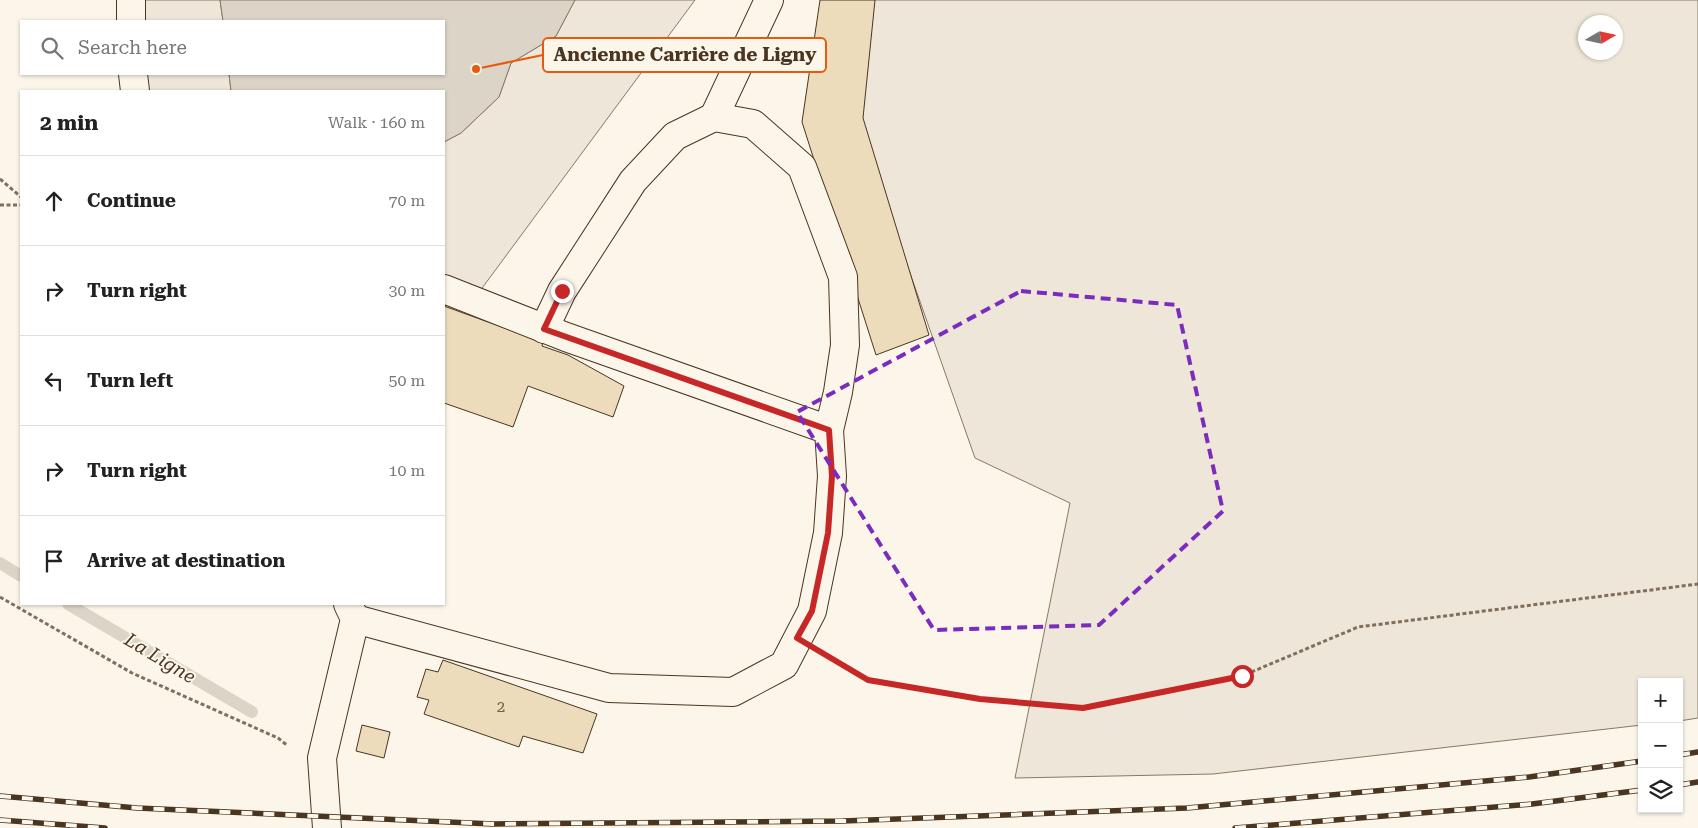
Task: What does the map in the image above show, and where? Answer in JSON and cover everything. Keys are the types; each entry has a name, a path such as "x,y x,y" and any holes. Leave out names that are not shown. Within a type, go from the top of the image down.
{"lane":[{"path":"131,0 131,20"},
{"path":"714,117 769,0"},
{"path":"133,75 135,90"},
{"path":"327,828 322,758 351,611 609,688 733,692 784,665 812,611 828,533 832,476 829,430 838,392 845,345 843,277 802,167 753,124 714,117 675,136 633,181 562,291 544,329"},
{"path":"445,288 544,329 829,430"}],"path":[{"path":"0,178 20,195"},
{"path":"0,205 20,205"},
{"path":"797,638 868,680 980,699 1083,708 1242,676 1358,627 1698,584"},
{"path":"0,597 132,673 278,738 324,778"}],"highlighted area":[{"path":"1021,291 1177,305 1223,511 1099,625 934,630 797,412"}],"shaded area":[{"path":"131,0 220,0 223,20 131,20"},
{"path":"220,0 575,0 556,36 511,63 499,97 461,133 445,141 445,90 231,90 229,75 445,75 445,20 223,20"},
{"path":"575,0 695,0 474,299 445,289 445,141 461,133 499,97 511,63 556,36"},
{"path":"872,0 1698,0 1698,718 1683,720 1683,678 1638,678 1638,725 1213,774 1015,778 1070,503 975,458 859,128"},
{"path":"133,75 229,75 231,90 135,90"}],"building":[{"path":"820,0 875,0 863,118 929,335 876,355 802,122"},
{"path":"445,306 543,342 542,346 568,355 624,386 613,417 528,386 513,427 445,403"},
{"path":"443,660 597,714 583,753 523,736 519,747 424,714 429,700 417,697 426,669 438,672"},
{"path":"362,725 390,732 384,758 356,751"}],"waterway":[{"name":"La Ligne","path":"0,563 20,575"},
{"name":"La Ligne","path":"70,605 252,712"}],"railway":[{"path":"1683,754 1698,752"},
{"path":"0,796 137,808 493,824 843,821 1187,808 1529,777 1638,762"},
{"path":"1683,784 1698,782"},
{"path":"1235,828 1532,804 1638,791"},
{"path":"0,820 105,828"}],"place":[{"name":"Ancienne Carrière de Ligny","path":"476,69"}],"route":[{"path":"562,291 544,329 829,430 832,476 828,533 812,611 797,638 868,680 980,699 1083,708 1242,676"}]}
